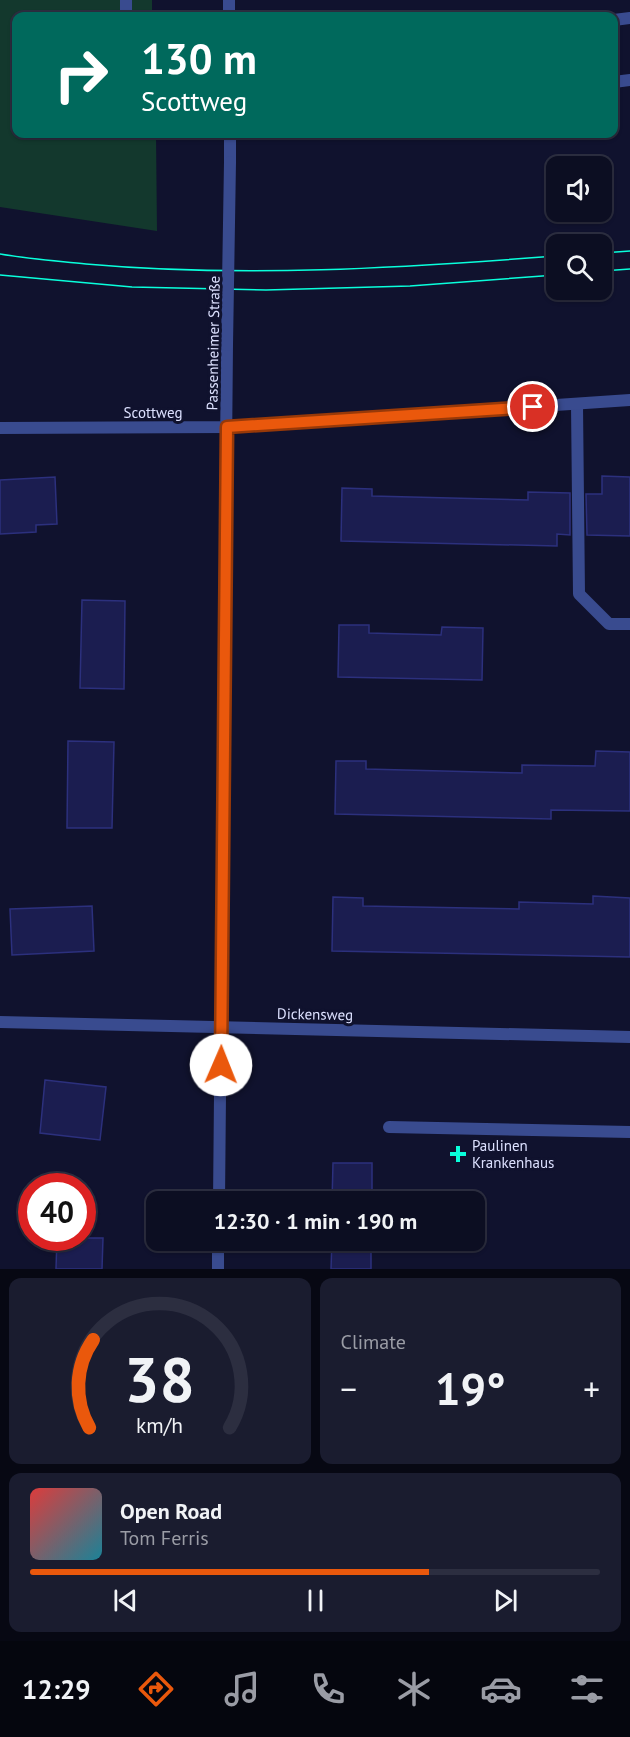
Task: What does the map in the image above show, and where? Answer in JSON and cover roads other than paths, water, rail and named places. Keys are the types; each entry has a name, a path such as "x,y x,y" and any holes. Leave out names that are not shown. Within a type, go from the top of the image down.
{"street":[{"name":"Passenheimer Straße","path":"219,1191 230,138"},
{"name":"Scottweg","path":"0,428 227,427 630,400"},
{"path":"577,405 579,594 609,624 630,624"},
{"name":"Dickensweg","path":"0,1022 630,1037"},
{"path":"389,1126 630,1132"},
{"path":"218,1251 218,1269"}],"tram line":[{"path":"612,252 630,251"},
{"path":"0,254 33,259 145,268 263,271 321,270 546,257"},
{"path":"612,270 630,269"},
{"path":"0,275 132,287 266,290 410,286 546,276"}],"place":[{"name":"Paulinen Krankenhaus","path":"458,1154"}]}
